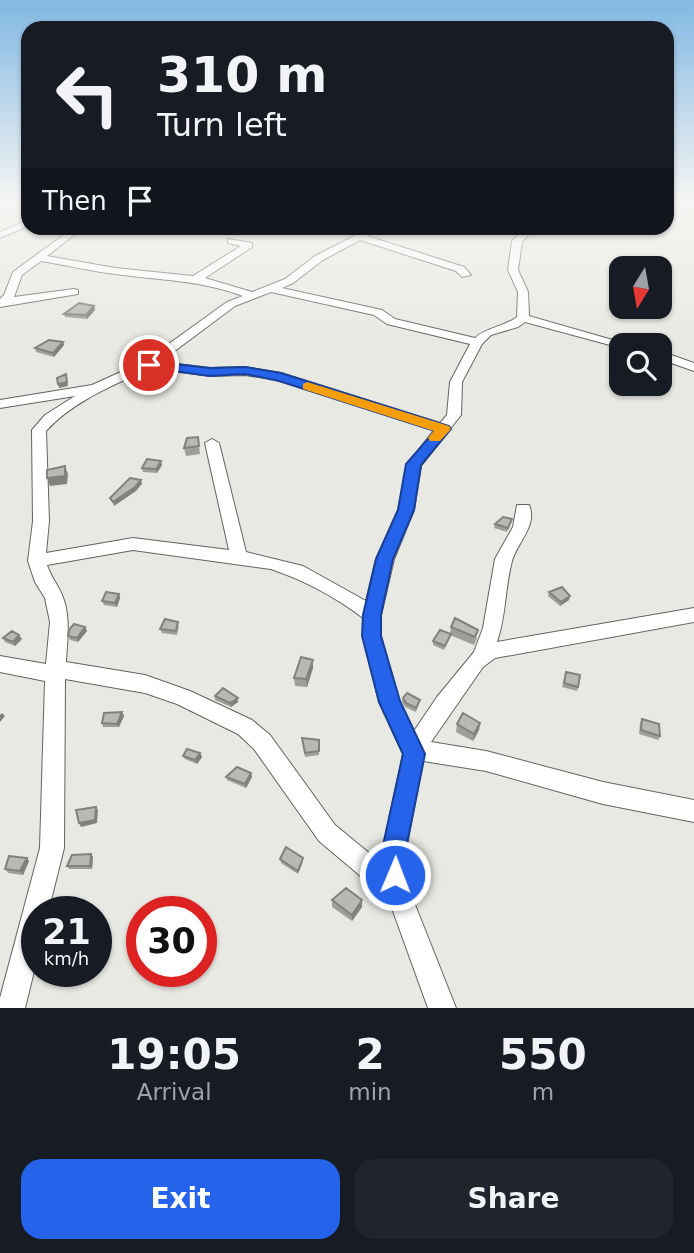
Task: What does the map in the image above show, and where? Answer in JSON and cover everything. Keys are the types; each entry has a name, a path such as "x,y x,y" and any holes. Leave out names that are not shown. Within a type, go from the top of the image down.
{"street":[{"path":"2,303 9,297 17,274 55,247"},
{"path":"195,279 246,247"},
{"path":"11,1008 52,848 59,622 54,597 44,582 37,561 41,521 39,430 50,418 94,388 149,365 231,304 289,281 319,258 340,247"},
{"path":"391,247 460,269 466,275"},
{"path":"516,247 513,270 523,292 523,318"},
{"path":"41,258 115,271 195,279 254,296"},
{"path":"273,289 370,310 382,314 391,322 477,342"},
{"path":"2,303 74,292"},
{"path":"523,318 514,325 487,333 477,342 456,382 454,415 414,464 406,510 385,559 372,615 372,636 389,702 416,749 486,761 559,783 694,811"},
{"path":"523,318 609,341"},
{"path":"672,359 694,367"},
{"path":"149,365 210,372 245,371 281,377 444,429"},
{"path":"0,404 94,388"},
{"path":"212,443 239,557"},
{"path":"442,1008 398,892 392,859 416,749 426,729 482,656 492,628 504,559 521,527 523,509"},
{"path":"37,561 133,544 239,557 298,571 355,602 372,615"},
{"path":"482,656 490,651 691,611"},
{"path":"0,664 145,684 183,697 245,727 262,742 327,833 398,892"}],"building":[{"path":"79,303 94,306 86,315 64,314"},
{"path":"49,340 63,342 53,353 35,348"},
{"path":"66,374 67,382 58,384 57,378"},
{"path":"198,437 199,446 184,448 187,438"},
{"path":"147,459 161,461 156,469 142,468"},
{"path":"65,466 65,476 47,478 47,470"},
{"path":"130,478 141,480 113,502 110,498"},
{"path":"503,517 512,519 508,528 495,524"},
{"path":"562,587 570,596 561,602 549,592"},
{"path":"106,592 119,594 115,603 102,601"},
{"path":"455,618 478,630 475,637 451,627"},
{"path":"165,619 178,622 176,631 160,629"},
{"path":"74,624 85,627 77,638 68,636"},
{"path":"440,630 451,634 445,646 433,641"},
{"path":"12,631 19,635 13,642 3,638"},
{"path":"301,657 313,660 306,679 294,678"},
{"path":"566,672 580,675 578,687 564,683"},
{"path":"223,688 238,698 230,703 215,696"},
{"path":"407,693 420,700 416,708 406,703 403,698"},
{"path":"122,712 117,724 102,723 104,713"},
{"path":"463,713 480,723 474,734 457,724"},
{"path":"642,719 659,724 660,736 641,730"},
{"path":"302,738 319,740 319,751 305,753"},
{"path":"187,749 200,753 195,760 183,756"},
{"path":"237,767 251,773 245,784 226,777"},
{"path":"96,807 95,820 79,823 76,810"},
{"path":"286,847 303,858 298,871 280,859"},
{"path":"91,854 90,866 67,866 72,855"},
{"path":"9,856 27,858 20,871 5,869"},
{"path":"346,888 362,900 352,915 332,900"}],"slow traffic":[{"path":"307,386 444,429 435,438"}],"route":[{"path":"149,365 210,372 245,371 281,377 444,429 414,464 406,510 385,559 372,615 372,636 389,702 414,754 392,859 395,875"}]}
